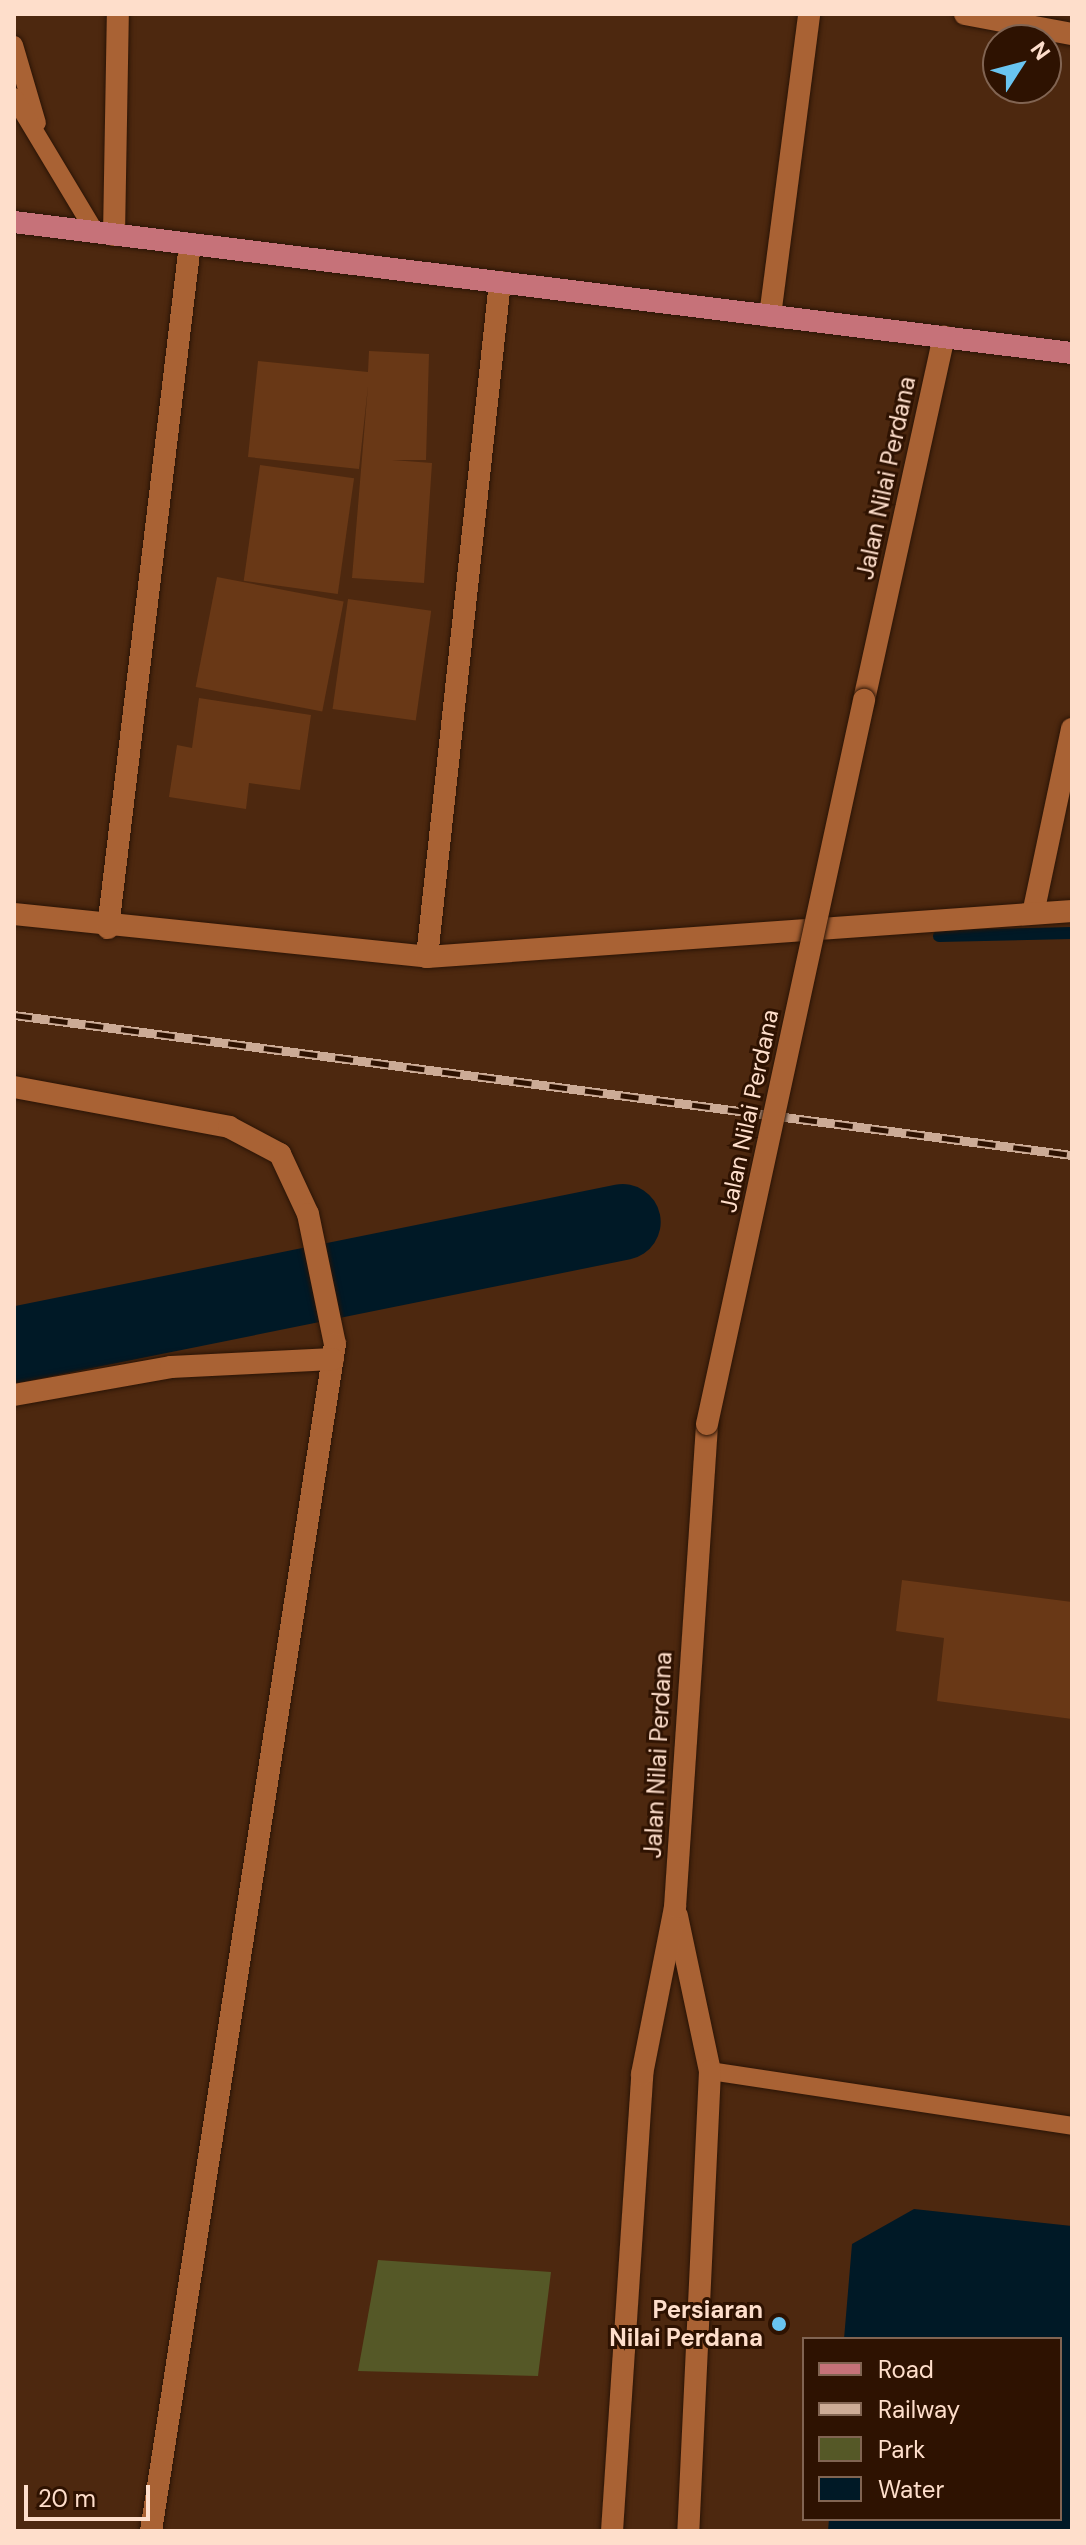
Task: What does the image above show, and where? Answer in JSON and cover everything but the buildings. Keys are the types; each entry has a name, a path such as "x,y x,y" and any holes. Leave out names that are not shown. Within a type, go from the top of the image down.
{"main road":[{"path":"14,222 1072,353"}],"street":[{"path":"104,233 118,14"},
{"path":"770,316 809,14"},
{"path":"965,14 1017,19 1072,34"},
{"path":"108,928 190,244"},
{"path":"427,957 500,282"},
{"name":"Jalan Nilai Perdana","path":"612,2531 642,2074 675,1907 707,1424 944,337"},
{"path":"1034,909 1072,729"},
{"path":"14,914 108,928 427,957 1034,909 1072,911"},
{"path":"14,1087 229,1127 280,1154 308,1214 334,1351 151,2531"},
{"path":"14,1395 171,1367 334,1351"},
{"name":"Jalan Nilai Perdana","path":"675,1907 710,2071 688,2531"}],"lane":[{"path":"14,45 43,143"},
{"path":"14,97 104,233"},
{"path":"710,2071 1072,2126"}],"green space":[{"path":"378,2260 551,2272 538,2376 358,2371"}],"water":[{"path":"914,2209 1072,2226 1072,2531 828,2531 829,2521 1062,2521 1062,2337 844,2337 852,2244"}],"waterway":[{"path":"939,936 1072,933"},
{"path":"14,1345 623,1222"}],"railway":[{"path":"14,1015 1072,1155"}],"place":[{"name":"Persiaran Nilai Perdana","path":"779,2324"}]}
